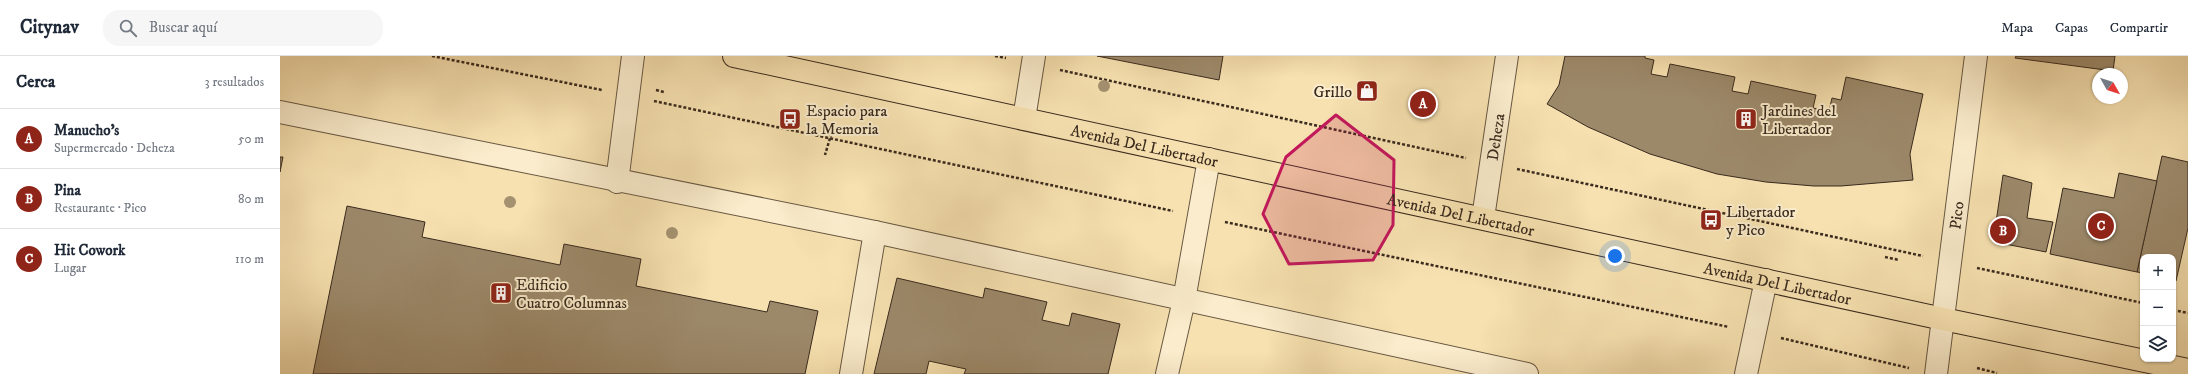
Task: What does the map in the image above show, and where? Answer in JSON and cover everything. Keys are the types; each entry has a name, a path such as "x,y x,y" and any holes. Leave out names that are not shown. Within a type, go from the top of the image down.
{"main road":[{"name":"Avenida Del Libertador","path":"734,56 1943,319 2188,370"}],"street":[{"path":"617,182 633,56"},
{"path":"1024,119 1034,56"},
{"name":"Deheza","path":"1484,218 1507,56"},
{"name":"Pico","path":"1936,374 1976,56"},
{"path":"280,112 617,182 875,232 1527,374"},
{"path":"1167,374 1184,300 1208,159"},
{"path":"851,374 875,232"},
{"path":"1746,374 1766,280"}],"path":[{"path":"824,126 833,128 825,154"},
{"path":"1885,257 1899,260"},
{"path":"1950,262 2140,302"},
{"path":"2176,311 2188,313"},
{"path":"1977,368 1997,373"}],"highlighted area":[{"path":"1336,115 1394,160 1393,225 1373,260 1289,264 1263,214 1286,157"}],"building":[{"path":"1097,56 1223,56 1219,80"},
{"name":"Jardines del Libertador","path":"1565,56 1645,56 1645,58 1654,60 1651,74 1667,77 1670,64 1735,77 1732,91 1748,94 1751,81 1816,95 1813,108 1829,111 1832,98 1841,100 1846,77 1923,94 1910,154 1913,180 1841,186 1814,186 1766,182 1717,174 1650,154 1588,127 1547,104 1559,85"},
{"path":"2016,56 2115,56 2113,68 2092,68 2015,58"},
{"path":"2162,156 2188,162 2188,228 2176,281 2176,254 2141,254"},
{"path":"280,157 283,157 280,172"},
{"path":"2119,173 2157,181 2137,272 2050,254 2063,188 2114,198"},
{"path":"2003,175 2032,183 2027,218 2053,222 2046,252 2005,244 1995,229"},
{"name":"Edificio Cuatro Columnas","path":"347,206 425,222 422,237 560,265 564,244 641,259 636,286 767,312 770,301 818,311 805,374 313,374"},
{"path":"2140,258 2140,272 2137,272"},
{"path":"897,278 983,298 985,288 1047,302 1042,320 1069,326 1072,313 1120,324 1108,374 964,374 966,369 929,361 926,374 874,374"}],"place":[{"name":"Grillo","path":"1367,91"},
{"name":"Manucho's","path":"1423,104"},
{"name":"Espacio para la Memoria","path":"790,119"},
{"name":"Jardines del Libertador","path":"1746,119"},
{"name":"Libertador y Pico","path":"1711,220"},
{"name":"Hit Cowork","path":"2101,226"},
{"name":"Pina","path":"2003,231"},
{"name":"Edificio Cuatro Columnas","path":"501,293"}]}
